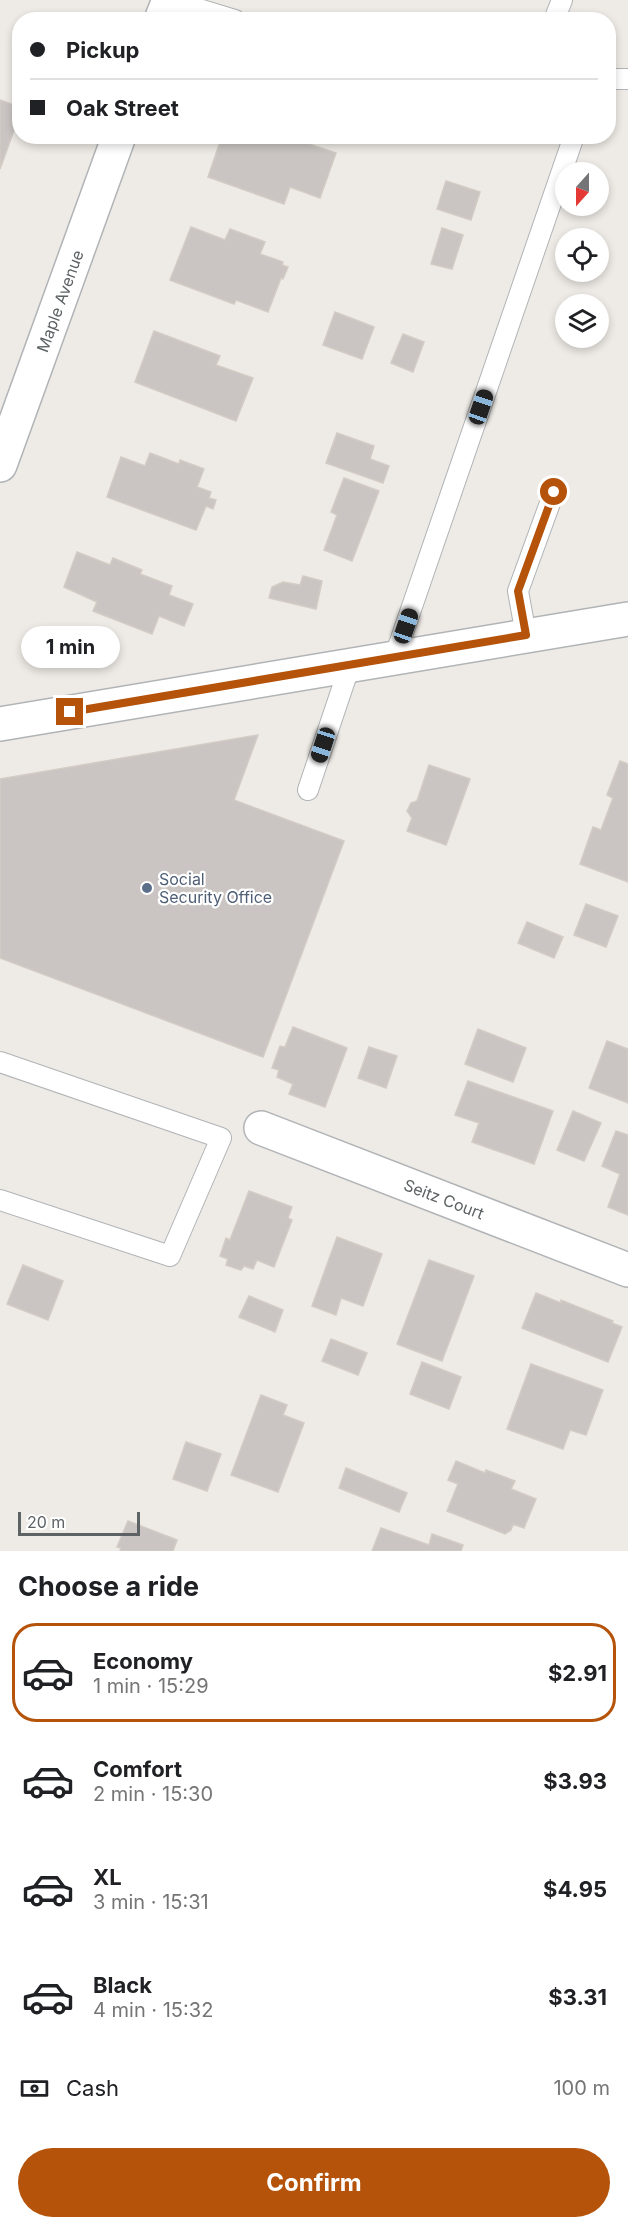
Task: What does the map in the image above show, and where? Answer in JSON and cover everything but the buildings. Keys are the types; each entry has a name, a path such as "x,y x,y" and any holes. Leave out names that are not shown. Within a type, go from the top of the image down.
{"street":[{"name":"Maple Avenue","path":"0,465 116,144"},
{"path":"0,724 628,619"},
{"name":"Seitz Court","path":"261,1128 628,1270"}],"lane":[{"path":"169,0 209,12"},
{"path":"395,657 571,144"},
{"path":"526,635 518,591 554,492"},
{"path":"308,790 350,665"},
{"path":"0,1062 221,1138 170,1256 0,1200"}],"place":[{"name":"Social Security Office","path":"147,888"}],"route":[{"path":"70,712 526,635 518,591 554,492"}]}
